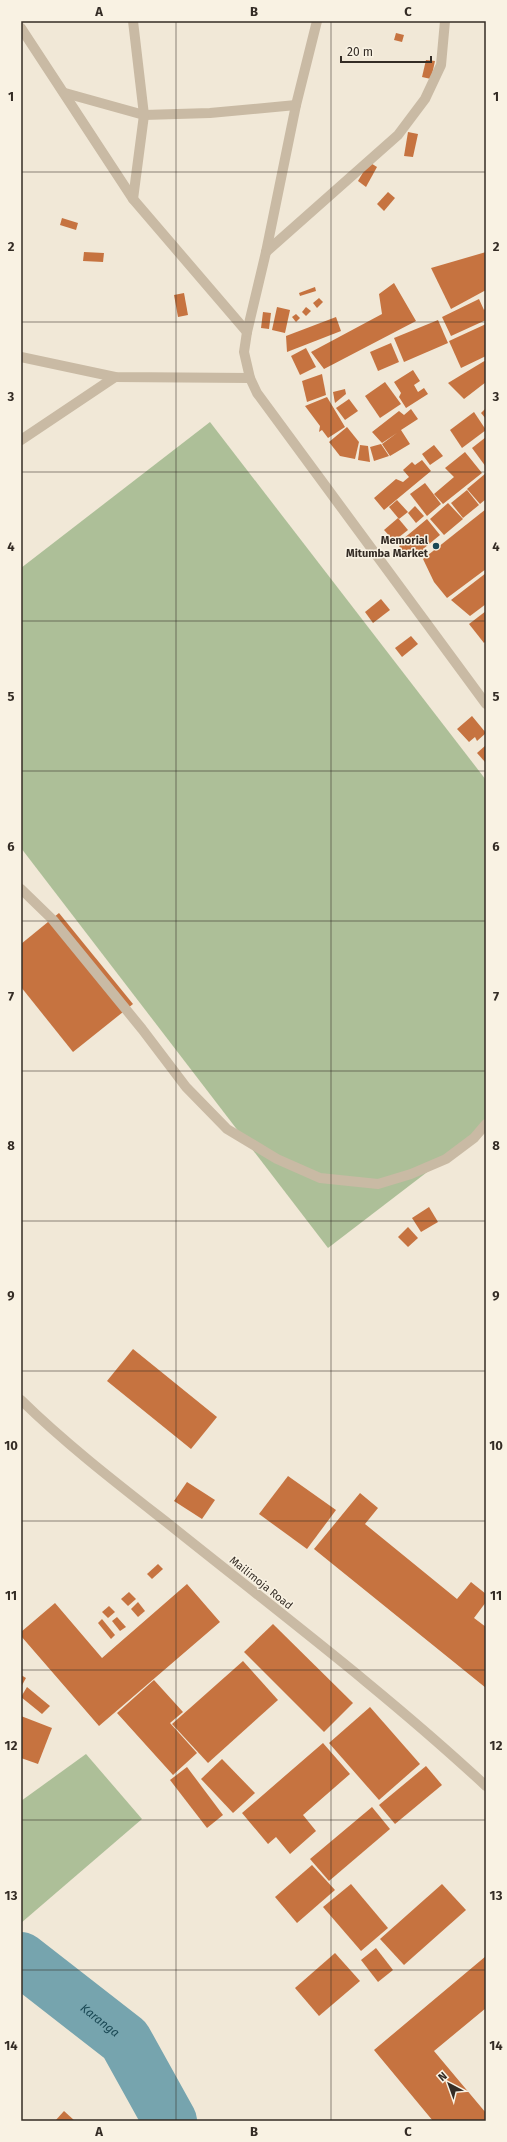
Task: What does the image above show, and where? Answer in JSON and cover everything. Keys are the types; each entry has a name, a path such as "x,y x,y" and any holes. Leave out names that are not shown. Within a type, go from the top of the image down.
{"street":[{"path":"133,199 144,115 134,21"},
{"path":"317,21 296,105 266,252 246,332 244,352 250,378 257,393 486,704"},
{"path":"266,252 398,135 426,99 441,65 445,21"},
{"path":"21,28 133,199 246,332"},
{"path":"65,93 144,115 210,113 296,105"},
{"path":"21,357 115,377 250,378"},
{"path":"21,440 115,377"},
{"path":"21,889 58,926 142,1029 186,1087 227,1129 277,1159 320,1178 378,1184 411,1174 446,1159 474,1138 486,1124"},
{"name":"Mailimoja Road","path":"21,1400 115,1482 336,1659 486,1786"}],"green space":[{"path":"210,422 486,780 486,1127 328,1248 21,848 21,568"},
{"path":"86,1754 142,1819 21,1923 21,1801"}],"building":[{"path":"396,33 404,35 402,42 394,40"},
{"path":"426,60 435,61 431,79 422,77"},
{"path":"408,132 418,134 413,157 404,156"},
{"path":"369,162 377,167 366,187 358,181"},
{"path":"388,192 395,198 384,211 377,204"},
{"path":"62,218 78,223 76,230 60,225"},
{"path":"84,252 104,253 103,262 83,261"},
{"path":"486,252 486,290 451,309 431,268"},
{"path":"394,283 416,321 324,369 311,352 382,314 379,294"},
{"path":"315,287 316,291 300,296 299,293"},
{"path":"184,293 188,315 178,317 174,295"},
{"path":"319,298 323,302 317,308 313,303"},
{"path":"479,299 484,310 486,308 486,320 451,336 442,317"},
{"path":"277,307 290,310 285,333 272,330"},
{"path":"306,307 311,311 306,316 302,312"},
{"path":"263,312 271,313 269,329 261,328"},
{"path":"296,314 300,318 296,322 292,317"},
{"path":"336,317 341,331 287,352 286,336"},
{"path":"438,320 448,343 404,362 394,338"},
{"path":"486,324 486,356 461,368 449,341"},
{"path":"391,343 399,362 378,371 370,352"},
{"path":"306,348 316,367 300,375 291,356"},
{"path":"486,360 486,382 464,399 448,383"},
{"path":"413,370 420,381 414,385 418,392 424,388 428,394 406,408 399,397 401,393 394,382"},
{"path":"322,374 326,395 307,402 302,381"},
{"path":"385,382 401,404 380,418 365,396"},
{"path":"345,389 346,394 335,403 333,392"},
{"path":"327,397 345,427 328,438 322,430 319,432 320,426 305,406"},
{"path":"349,399 358,411 345,420 336,408"},
{"path":"486,408 486,419 481,413"},
{"path":"411,409 418,419 401,430 410,444 390,456 382,444 397,433 382,443 372,432 399,411 404,415"},
{"path":"474,412 486,430 462,448 450,430"},
{"path":"347,427 359,442 355,459 340,456 329,442"},
{"path":"486,437 486,467 472,448"},
{"path":"381,444 389,456 374,461 370,447"},
{"path":"360,445 368,446 370,462 358,460"},
{"path":"434,445 443,456 430,465 422,454"},
{"path":"465,452 482,473 443,504 434,494 454,477 445,468"},
{"path":"422,460 431,471 384,510 374,498 396,479 403,482 409,477 403,470 412,462 415,465"},
{"path":"486,473 486,499 480,504 467,489"},
{"path":"425,483 441,504 427,516 410,494"},
{"path":"467,490 479,505 463,518 451,503"},
{"path":"397,500 408,512 399,519 389,507"},
{"path":"448,503 463,519 444,535 430,519"},
{"path":"415,506 424,516 416,523 408,513"},
{"path":"486,509 486,569 447,598 434,582 423,559"},
{"path":"398,518 408,530 394,541 384,530"},
{"path":"427,519 440,535 423,549 425,551 417,557 412,551 407,555 399,546 405,541 403,539"},
{"path":"486,573 486,604 470,616 451,600"},
{"path":"381,599 390,610 373,623 365,612"},
{"path":"486,611 486,641 484,643 469,624"},
{"path":"411,636 418,644 402,657 395,648"},
{"path":"472,716 486,733 477,741 475,737 469,742 457,729"},
{"path":"486,745 486,762 485,762 477,753"},
{"path":"59,913 133,1004 73,1052 21,987 21,944"},
{"path":"429,1207 438,1222 421,1232 412,1218"},
{"path":"408,1227 418,1238 408,1247 398,1237"},
{"path":"133,1349 217,1417 191,1449 107,1381"},
{"path":"288,1476 336,1510 307,1549 259,1514"},
{"path":"187,1482 215,1500 202,1519 174,1501"},
{"path":"360,1493 378,1508 365,1524 457,1599 471,1582 486,1594 486,1602 474,1618 486,1627 486,1688 314,1549"},
{"path":"158,1564 163,1569 152,1579 147,1574"},
{"path":"187,1584 220,1622 99,1726 21,1636 21,1632 55,1603 102,1658"},
{"path":"129,1592 136,1599 128,1606 121,1599"},
{"path":"138,1602 145,1611 138,1617 131,1609"},
{"path":"109,1606 115,1612 108,1618 102,1612"},
{"path":"117,1617 126,1627 120,1631 112,1621"},
{"path":"102,1619 115,1635 111,1639 98,1623"},
{"path":"273,1624 353,1703 324,1732 244,1652"},
{"path":"243,1661 278,1700 208,1763 172,1724"},
{"path":"21,1675 26,1678 21,1687"},
{"path":"154,1680 183,1712 170,1723 197,1753 173,1775 117,1713"},
{"path":"27,1687 50,1706 42,1714 21,1697"},
{"path":"370,1707 420,1764 379,1800 329,1743"},
{"path":"21,1716 52,1728 38,1764 21,1758"},
{"path":"323,1743 350,1774 303,1815 316,1831 290,1854 276,1837 268,1844 242,1813"},
{"path":"222,1759 255,1793 233,1813 201,1779"},
{"path":"426,1766 442,1785 395,1824 379,1805"},
{"path":"187,1767 223,1815 207,1828 170,1780"},
{"path":"372,1807 390,1829 329,1881 310,1859"},
{"path":"312,1865 335,1890 297,1923 275,1897"},
{"path":"351,1884 388,1928 361,1951 323,1907"},
{"path":"442,1884 466,1910 404,1965 380,1939"},
{"path":"376,1948 393,1970 378,1982 361,1960"},
{"path":"335,1953 360,1981 319,2016 295,1988"},
{"path":"486,1956 486,2008 434,2051 486,2113 486,2121 433,2121 374,2050"},
{"path":"64,2111 75,2121 55,2121"}],"waterway":[{"name":"Karanga","path":"21,1959 125,2040 170,2121"}],"place":[{"name":"Memorial Mitumba Market","path":"436,546"}]}
